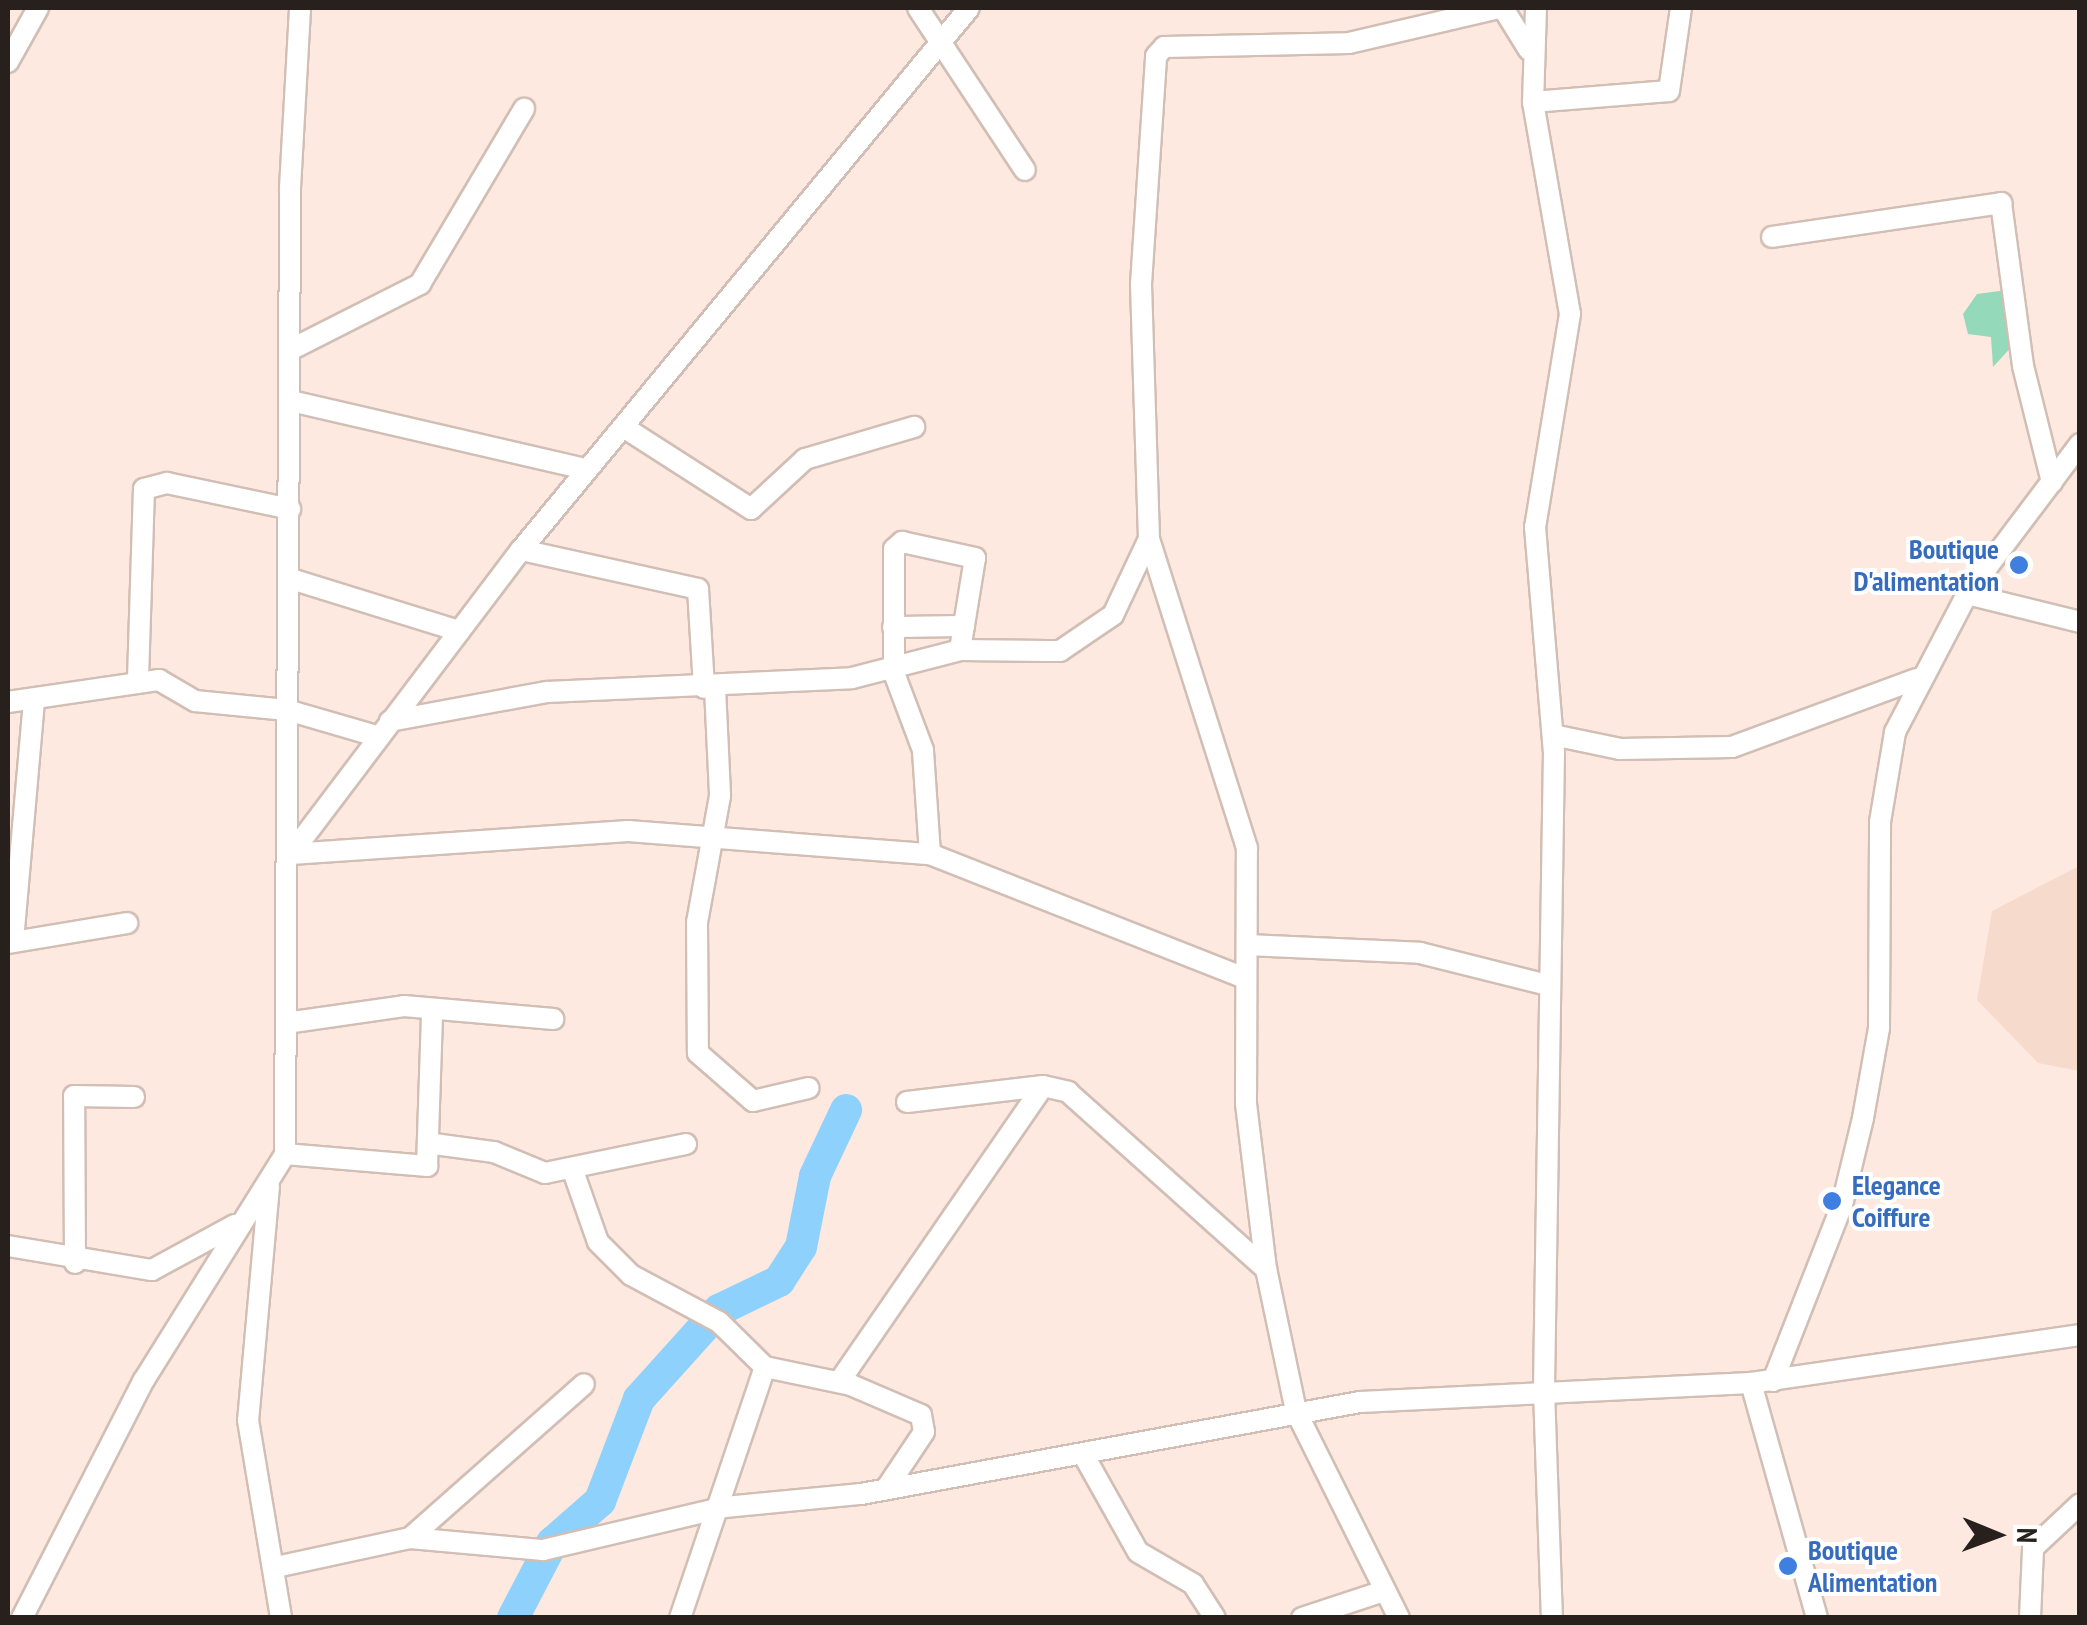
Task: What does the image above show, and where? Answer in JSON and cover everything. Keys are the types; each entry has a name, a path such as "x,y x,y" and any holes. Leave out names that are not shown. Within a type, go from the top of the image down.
{"street":[{"path":"22,1618 68,1516 285,1154 291,854 287,710 290,401 300,8"},
{"path":"918,8 1025,170"},
{"path":"291,854 373,735 390,721 520,550 625,428 969,8"},
{"path":"1400,1618 1381,1592 1296,1410 1266,1269 1242,976 1246,945 1239,808 1149,539 1141,284 1156,56 1178,46 1349,43 1501,8 1528,50"},
{"path":"1536,8 1528,50 1533,102 1569,285 1569,362 1535,527 1553,735 1546,985 1544,1391 1552,1618"},
{"path":"1533,102 1669,91 1681,8"},
{"path":"8,36 36,12"},
{"path":"8,62 36,12"},
{"path":"292,348 420,284 524,109"},
{"path":"1772,237 2001,203 2023,366 2052,482"},
{"path":"290,401 586,469"},
{"path":"625,428 750,508 805,460 914,428"},
{"path":"1774,1380 1823,1262 1861,1131 1879,1028 1882,806 1895,732 1917,679 1966,594 2080,444"},
{"path":"138,679 144,489 167,482 290,510"},
{"path":"390,721 547,692 709,688 894,673 960,650 1076,647 1125,598 1149,539"},
{"path":"930,854 924,750 894,673 894,549 910,542 975,558 960,650"},
{"path":"520,550 698,589 709,688 716,838 697,922 698,1053 753,1101 809,1088"},
{"path":"291,579 459,631"},
{"path":"1966,594 2080,622"},
{"path":"893,627 964,626"},
{"path":"8,702 34,702 138,679 170,683 196,701 287,710 373,735"},
{"path":"1553,735 1620,749 1732,747 1917,679"},
{"path":"34,702 10,942 127,923"},
{"path":"291,854 561,832 716,838 930,854 1242,976"},
{"path":"1246,945 1420,953 1546,985"},
{"path":"286,1024 404,1006 432,1012 553,1019"},
{"path":"285,1154 419,1168 434,1144 432,1012"},
{"path":"906,1102 1043,1086 1068,1092 1266,1269"},
{"path":"838,1382 1043,1086"},
{"path":"75,1264 74,1096 134,1096"},
{"path":"434,1144 494,1152 545,1173 686,1144"},
{"path":"572,1168 598,1242 620,1267 720,1322 765,1366 838,1382 925,1423 886,1489"},
{"path":"270,1184 248,1420 276,1567 281,1618"},
{"path":"8,1246 75,1264 166,1267 242,1222"},
{"path":"276,1567 410,1538 543,1550 724,1507 886,1489 1084,1454 1296,1410 1544,1391 1750,1383 2080,1334"},
{"path":"680,1618 724,1507 765,1366"},
{"path":"1750,1383 1817,1618"},
{"path":"410,1538 584,1384"},
{"path":"1084,1454 1138,1552 1193,1584 1215,1618"},
{"path":"2030,1618 2033,1548 2080,1504"},
{"path":"1302,1618 1381,1592"}],"shaded area":[{"path":"2079,866 2079,1071 2038,1063 1977,1000 1992,911"}],"green space":[{"path":"2022,288 2027,330 1993,367 1991,337 1968,334 1963,314 1977,294"}],"waterway":[{"path":"513,1618 552,1543 600,1501 639,1399 719,1310 779,1281 801,1247 815,1176 846,1110"}],"place":[{"name":"Boutique D'alimentation","path":"2019,565"},
{"name":"Elegance Coiffure","path":"1832,1201"},
{"name":"Boutique Alimentation","path":"1788,1566"}]}
